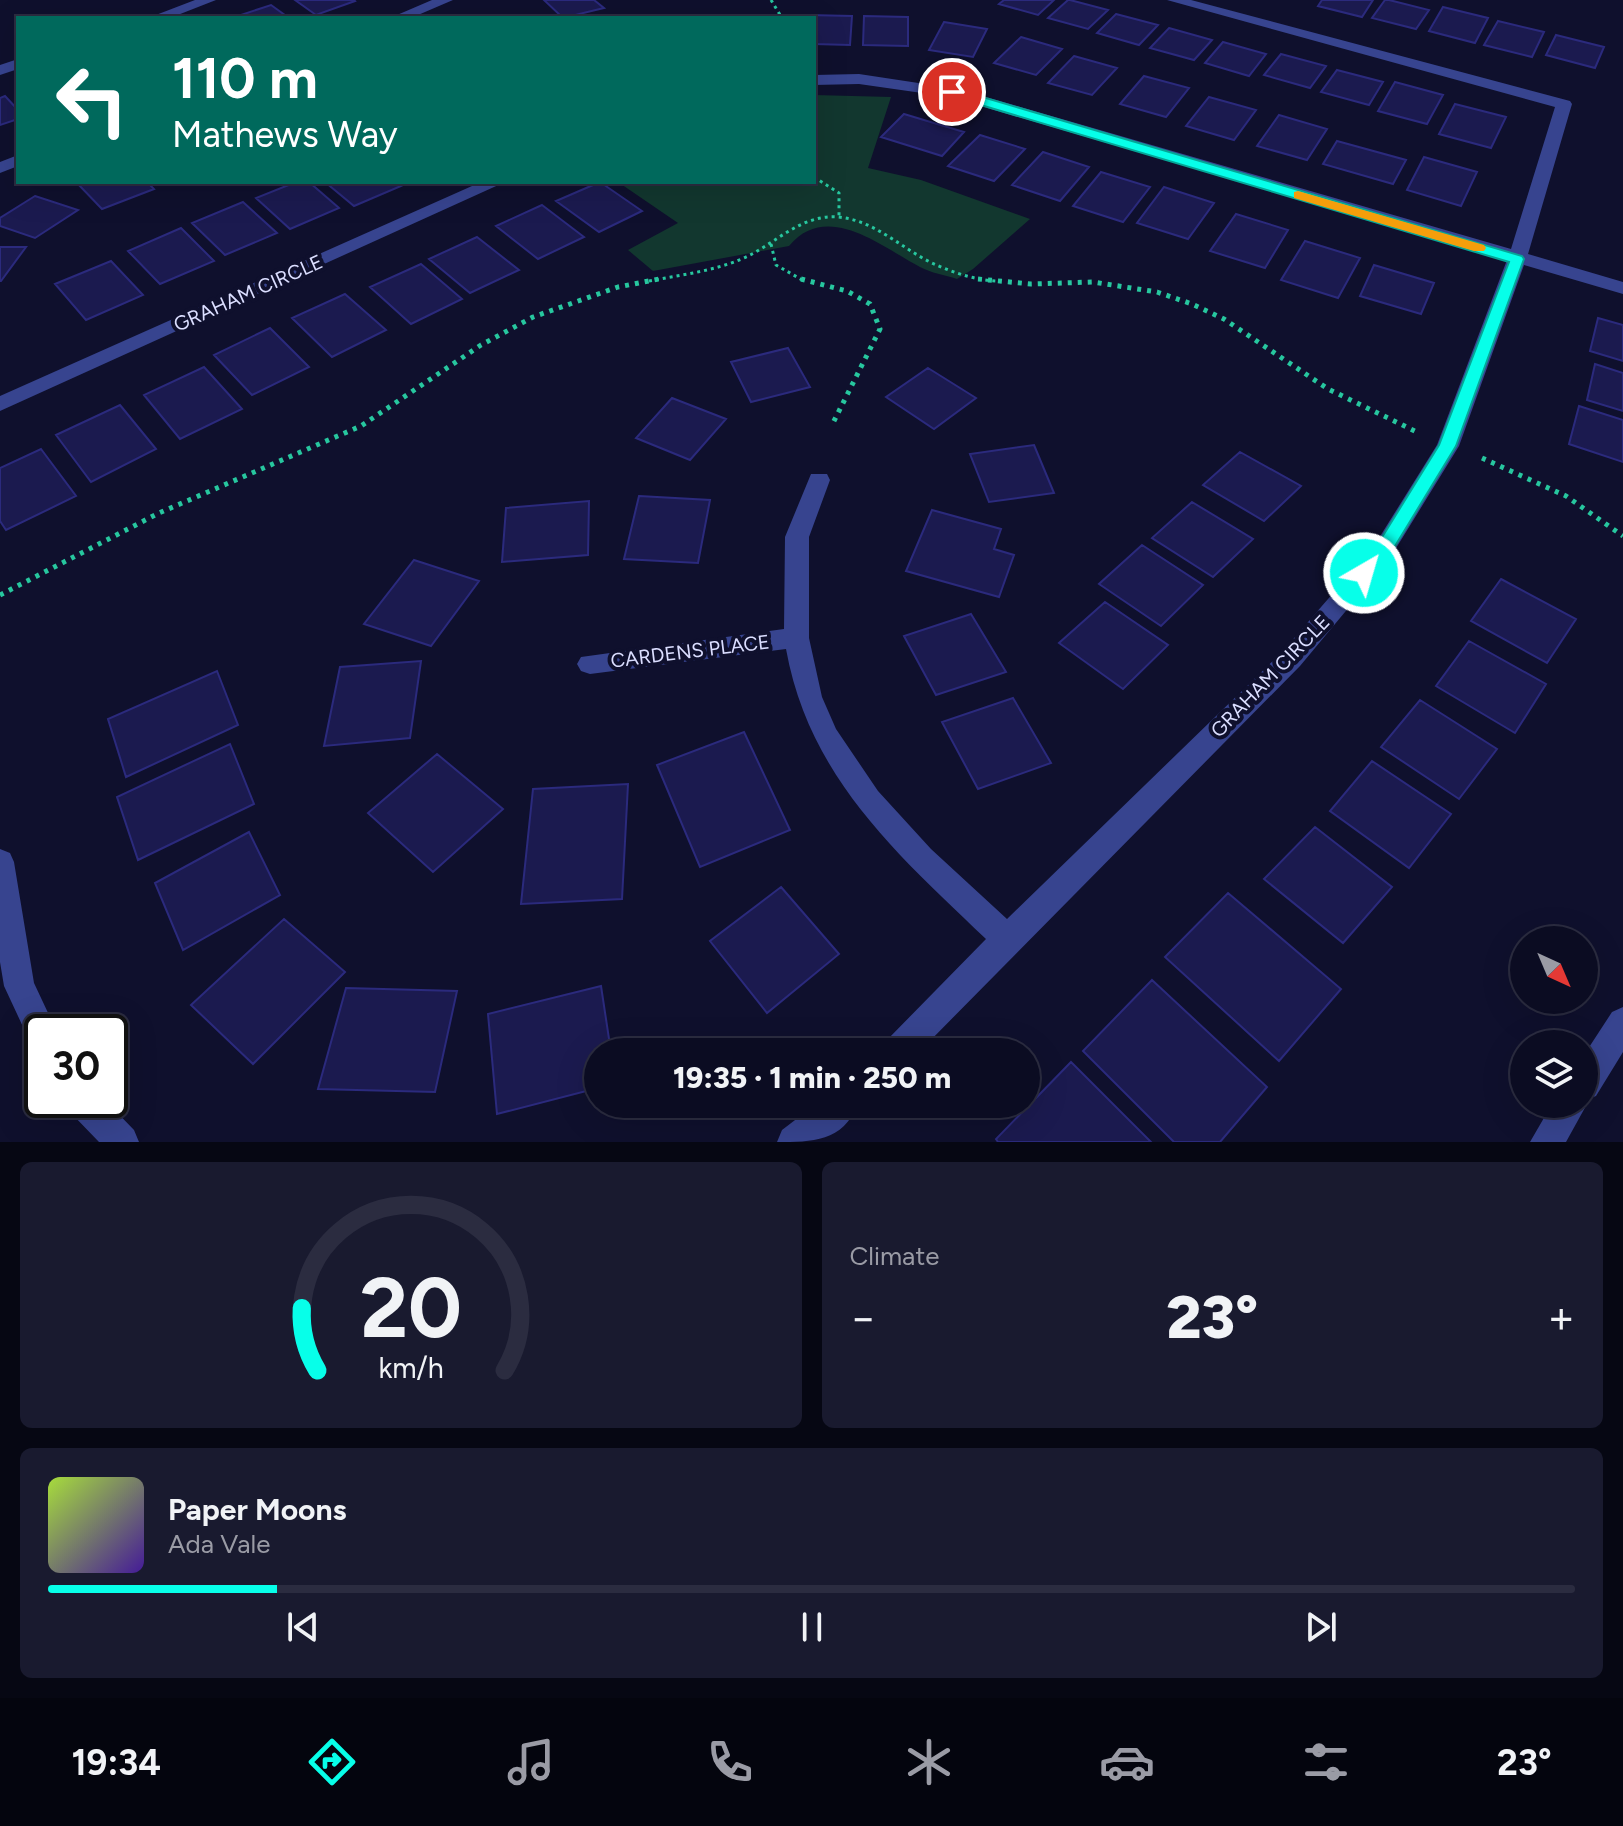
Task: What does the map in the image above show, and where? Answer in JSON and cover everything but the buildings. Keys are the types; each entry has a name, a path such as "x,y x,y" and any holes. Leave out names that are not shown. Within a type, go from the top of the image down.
{"street":[{"path":"161,16 209,0"},
{"path":"402,16 446,0"},
{"name":"GRAHAM CIRCLE","path":"911,1038 1291,659 1382,552 1448,446 1517,259 1564,104 1174,0"},
{"path":"816,80 859,79 952,92 1623,288"},
{"name":"GRAHAM CIRCLE","path":"0,404 492,184"},
{"path":"796,638 797,537 819,480"},
{"name":"CARDENS PLACE","path":"590,664 796,638 809,697 838,758 886,826 1008,940"},
{"path":"0,862 19,986 33,1014"},
{"path":"1598,1062 1623,1023"},
{"path":"99,1118 122,1142"},
{"path":"794,1142 824,1118"},
{"path":"1547,1142 1562,1118"}],"path":[{"path":"816,178 839,193 839,217"},
{"path":"0,595 159,513 361,426 481,345 533,317 618,287 714,269 771,244 790,229 813,220 839,217 885,233 930,262 980,280 1031,284 1093,282 1125,286 1192,304 1224,319 1328,389 1419,433"},
{"path":"771,244 776,265 807,283 847,291 870,304 880,329 833,423"},
{"path":"1482,458 1566,496 1623,536"}],"green space":[{"path":"816,95 891,97 868,168 921,180 1030,219 973,269 957,279 924,269 872,239 837,227 820,227 804,233 789,246 653,271 628,250 678,223 621,184 816,184"}],"slow traffic":[{"path":"1298,195 1479,248"}],"route":[{"path":"952,92 1517,259 1448,446 1382,552 1364,573"}]}
